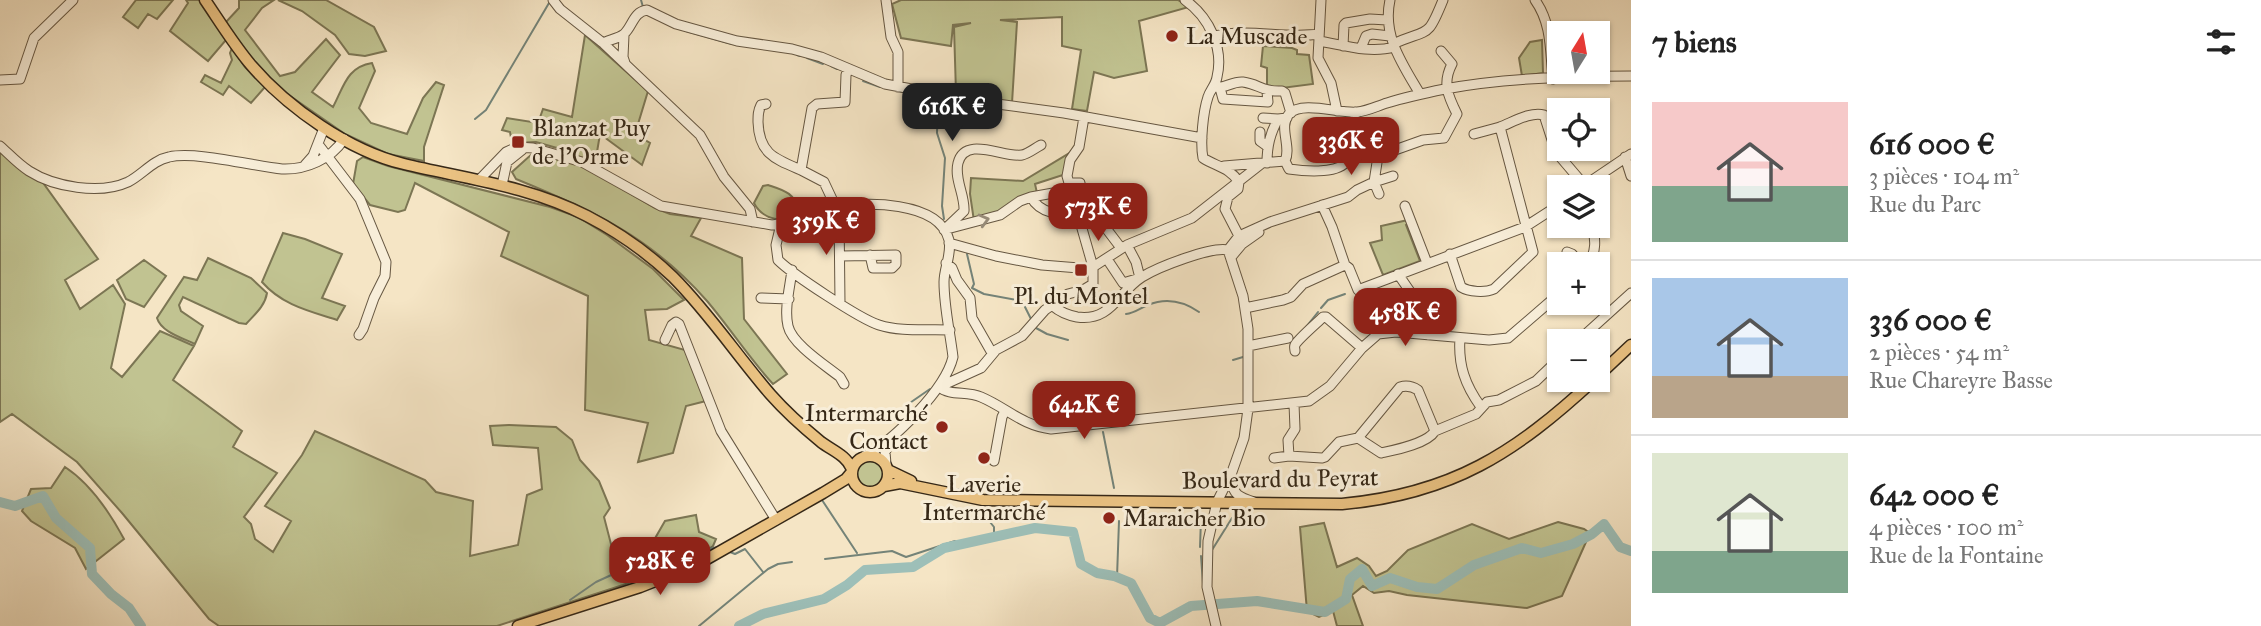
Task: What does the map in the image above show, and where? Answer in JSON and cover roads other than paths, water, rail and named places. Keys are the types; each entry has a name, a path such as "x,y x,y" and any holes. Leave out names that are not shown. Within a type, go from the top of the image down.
{"main road":[{"path":"205,0 239,50 260,75 324,128 372,153 403,164 502,185 555,201 619,234 680,285 776,401 824,444 845,458 858,488"},
{"path":"1610,365 1631,345"},
{"name":"Boulevard du Peyrat","path":"884,486 895,483 968,499 1259,503 1372,501 1437,484 1477,467 1531,435 1580,392"},
{"path":"803,426 825,441 863,457"},
{"path":"518,626 679,572 708,559 846,479 855,462 863,457 874,456 887,467 888,478 884,486 877,491 869,492 858,488 823,493"},
{"name":"Boulevard du Peyrat","path":"887,467 916,482 969,494 1016,500"}],"street":[{"path":"0,79 20,79 34,38 73,0"},
{"path":"553,0 603,43 700,135 724,177 747,205 753,222"},
{"path":"886,0 891,37 898,52 898,87"},
{"path":"1185,0 1203,16 1215,36 1219,64 1217,87 1223,99 1268,102 1267,92"},
{"path":"1321,0 1318,58 1331,83 1337,111"},
{"path":"1390,0 1387,20 1392,42 1420,94"},
{"path":"1215,36 1265,33 1319,37 1343,46 1382,50 1392,42 1428,32 1443,0"},
{"path":"1535,0 1547,24"},
{"path":"603,43 624,35 644,10 688,27 737,41 792,48 834,62 880,83 1202,138"},
{"path":"1343,46 1346,23 1370,19 1387,20"},
{"path":"1362,48 1366,36 1372,34 1392,42"},
{"path":"624,35 623,57 626,65"},
{"path":"1379,194 1374,181 1378,156 1423,140 1444,138 1457,114 1446,89 1452,64 1441,51"},
{"path":"801,170 812,108 817,104 845,102 848,69"},
{"path":"1610,77 1631,76"},
{"path":"1263,118 1285,117 1299,109 1355,113 1446,89 1547,79"},
{"path":"1239,236 1225,209 1228,197 1238,189 1239,181 1224,166 1203,158 1202,138 1208,98 1217,87 1243,82 1267,92 1284,92 1288,153 1285,161"},
{"path":"766,104 761,105 758,110 758,134 765,150 776,159 824,182 839,215 840,302"},
{"path":"1474,134 1539,112 1544,115 1556,152 1575,175"},
{"path":"1285,161 1290,169 1317,171 1344,163 1351,145 1355,113"},
{"path":"939,387 981,368 992,353 1022,336 1040,314 1069,294 1093,284 1093,267 1067,176 1069,165 1079,147 1084,117"},
{"path":"949,243 1042,265 1093,267 1124,246 1192,218 1264,164 1267,146 1285,117"},
{"path":"1450,254 1461,286 1467,290 1489,291 1533,252 1500,127"},
{"path":"300,168 310,160 324,128"},
{"path":"1260,132 1260,141 1267,146"},
{"path":"0,146 24,168 39,176 97,189 127,182 157,162 170,157 199,157 282,169 300,168 328,156 344,139"},
{"path":"318,144 365,208 387,265 385,276 359,335"},
{"path":"944,230 964,211 957,170 959,158 963,153 981,149 1021,155 1041,145"},
{"path":"479,180 506,152 517,147 527,147 582,162 661,206 764,224 781,224 834,207 888,206 908,208 924,214 944,230 949,243 944,286 953,357 951,365 939,387 896,434 863,457"},
{"path":"502,185 507,162 527,147"},
{"path":"1601,175 1628,155 1631,176"},
{"path":"1224,166 1285,161"},
{"path":"1230,253 1239,236 1255,227 1341,200 1374,181 1393,176"},
{"path":"944,230 1000,215 1020,201 1031,197 1070,190 1080,183 1082,194 1094,208 1078,217 1059,215 1034,202 1031,197"},
{"path":"747,205 757,212 764,224"},
{"path":"1322,205 1345,265 1349,268 1358,290 1525,227 1547,213"},
{"path":"1405,206 1427,263"},
{"path":"1230,253 1250,237 1291,220 1297,213"},
{"path":"1102,223 1136,262 1140,278"},
{"path":"781,224 776,257 873,323 950,330"},
{"path":"1107,259 1123,283 1209,250 1222,248 1230,253 1245,308 1248,408 1244,438 1212,518 1208,541 1206,576 1215,621"},
{"path":"841,256 870,256"},
{"path":"946,263 952,268 970,298 972,318 992,353"},
{"path":"1245,308 1291,297 1303,284 1345,265"},
{"path":"792,270 787,319 791,335 840,377 844,384"},
{"path":"1398,274 1429,319 1428,335"},
{"path":"1053,306 1063,314 1091,319 1106,311 1140,278"},
{"path":"1591,329 1631,293"},
{"path":"761,298 789,299"},
{"path":"939,387 945,392 963,392 982,398 1029,424 1051,429 1294,404 1318,397 1331,386 1370,340 1386,332 1499,340 1508,338 1522,328 1547,304"},
{"path":"1295,351 1295,344 1323,317 1362,348"},
{"path":"665,340 673,325 679,324 721,431 776,520"},
{"path":"1248,346 1288,338"},
{"path":"1460,338 1461,365 1481,407"},
{"path":"1357,438 1381,453 1409,446 1432,436 1435,431 1476,414 1487,402 1499,400 1536,381 1547,370"},
{"path":"1274,458 1325,457 1339,442 1357,438 1400,387 1405,386 1413,386 1418,390 1435,431"},
{"path":"1289,456 1288,440 1295,429 1294,404"},
{"path":"993,461 1005,411"},
{"path":"887,467 886,452 896,434"},
{"path":"1231,476 1232,490 1237,495 1259,503"},
{"path":"1193,502 1206,510 1212,518"},
{"path":"1208,541 1220,502"}],"waterway":[{"path":"641,0 643,7"},
{"path":"475,119 486,110 549,3"},
{"path":"686,31 732,44"},
{"path":"807,58 823,64"},
{"path":"831,66 837,69"},
{"path":"863,81 880,87"},
{"path":"899,91 907,93"},
{"path":"919,96 938,99 937,133 945,158 942,206 944,219"},
{"path":"967,254 974,284 972,288 984,294 1022,301 1031,319"},
{"path":"1321,308 1328,300 1345,294"},
{"path":"1126,314 1167,301 1187,305 1199,312"},
{"path":"1306,327 1318,312"},
{"path":"1036,328 1068,340"},
{"path":"1233,360 1243,357"},
{"path":"904,407 930,389"},
{"path":"1103,432 1114,488"},
{"path":"0,502 15,506 43,496 56,518 90,548 92,574 129,608 141,626"},
{"path":"822,500 857,553"},
{"path":"986,517 994,527 994,537"},
{"path":"1212,550 1232,518"},
{"path":"1200,547 1201,519"},
{"path":"1117,577 1119,521"},
{"path":"739,626 763,614 824,599 865,570 913,567 944,548 1035,528 1073,532 1081,564 1097,573 1131,583 1150,618 1160,623 1191,606 1257,601 1325,612 1346,599 1350,579 1362,569 1372,586 1390,578 1417,587 1437,589 1474,565 1522,548 1541,553 1573,544 1604,524 1620,547 1631,551"},
{"path":"825,559 892,551 906,557 955,541"},
{"path":"636,565 718,547"},
{"path":"730,552 735,554 745,549 763,572"},
{"path":"1201,556 1203,584"},
{"path":"699,626 768,569 792,562"},
{"path":"570,600 596,582 631,566"}],"place":[{"name":"La Muscade","path":"1172,36"},
{"name":"Blanzat Puy de l'Orme","path":"518,142"},
{"name":"Pl. du Montel","path":"1081,270"},
{"name":"Intermarché Contact","path":"942,427"},
{"name":"Laverie Intermarché","path":"984,458"},
{"name":"Maraicher Bio","path":"1109,518"}]}
